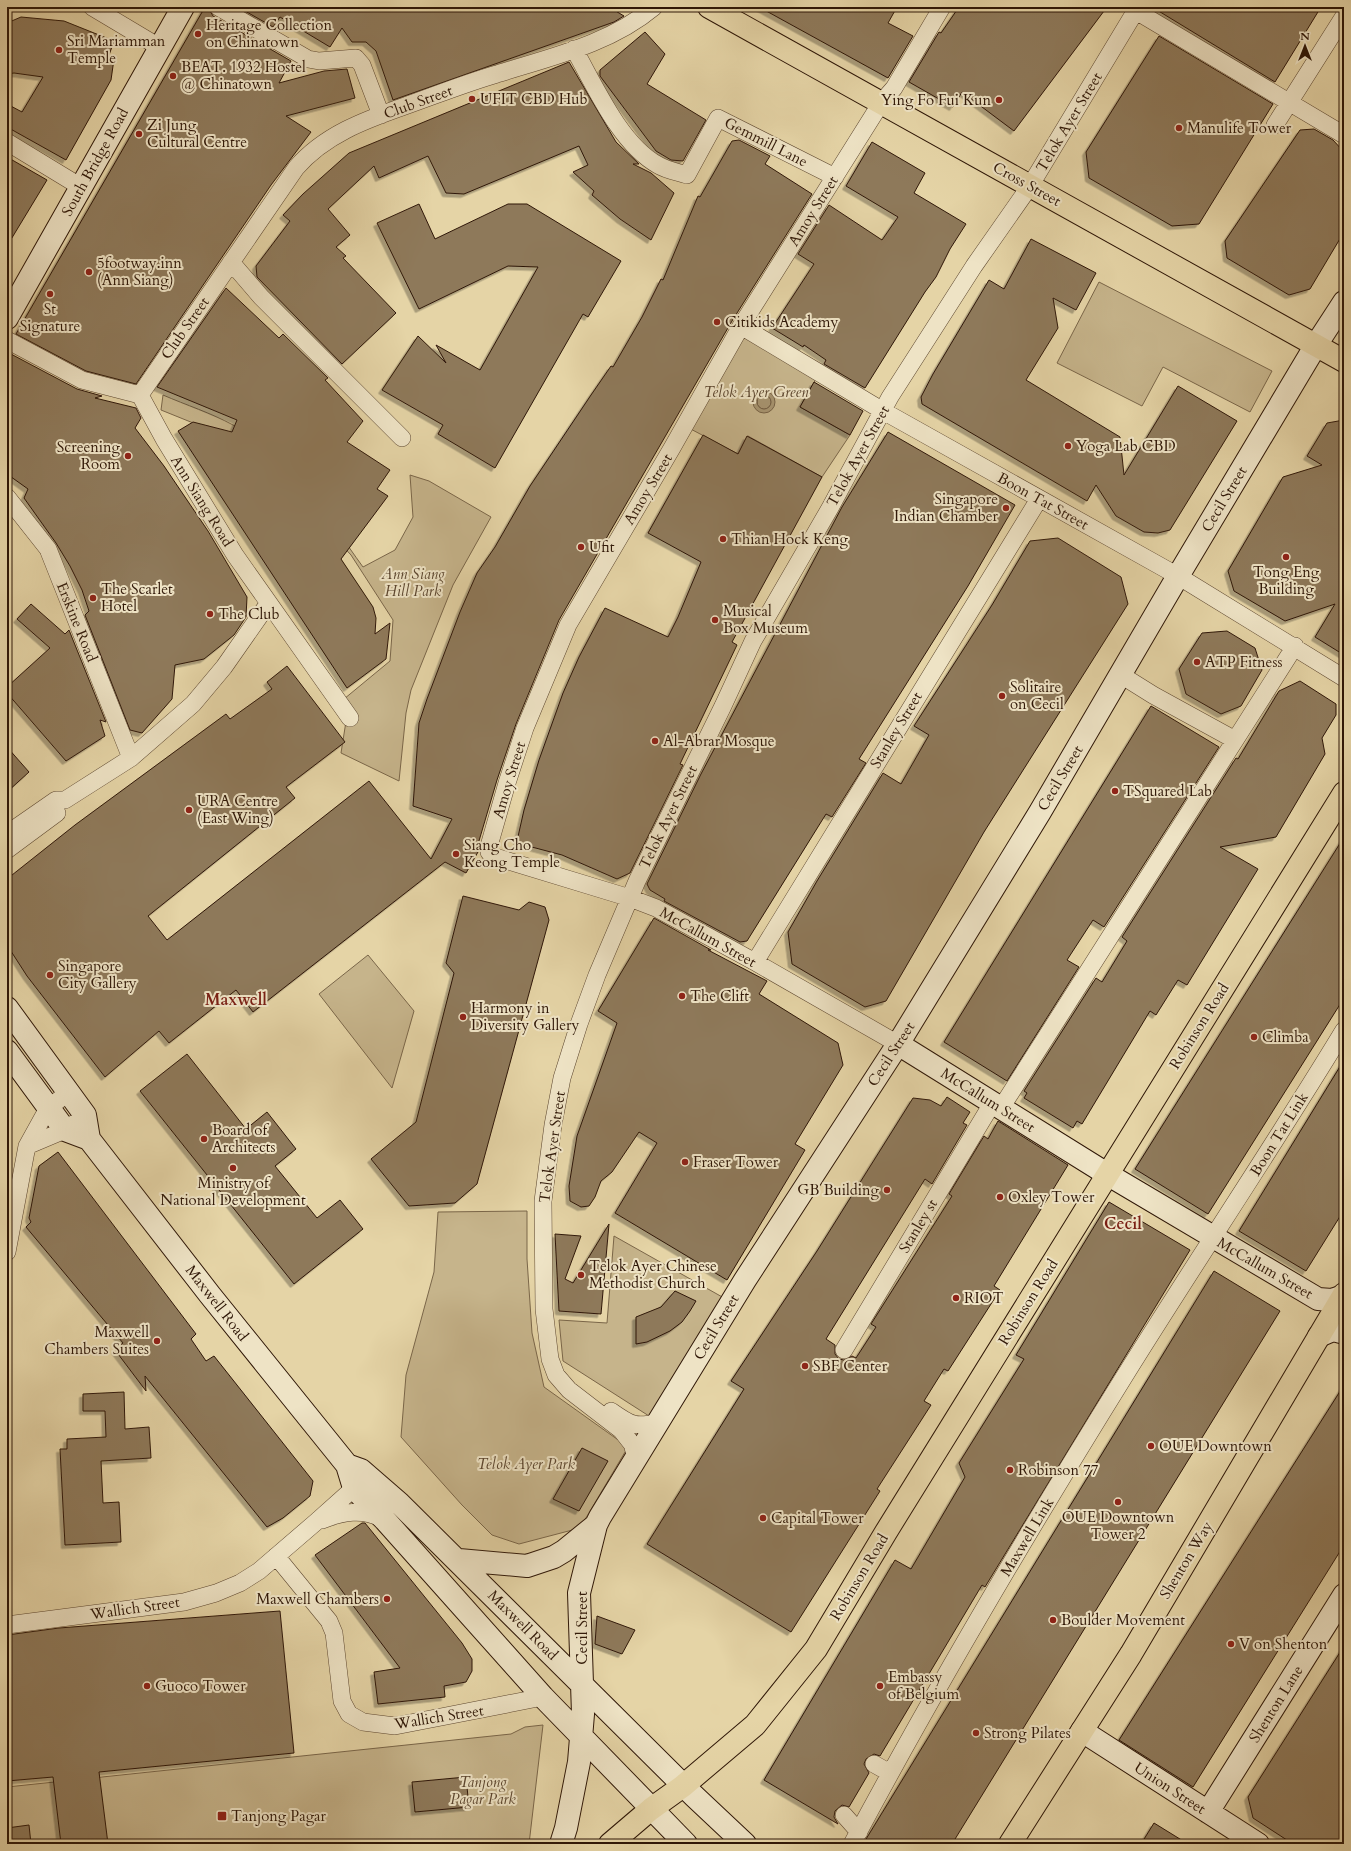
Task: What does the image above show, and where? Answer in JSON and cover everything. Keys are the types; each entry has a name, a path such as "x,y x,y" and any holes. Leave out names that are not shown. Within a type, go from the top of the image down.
{"main road":[{"name":"South Bridge Road","path":"7,318 183,7"},
{"name":"Cross Street","path":"710,7 1344,362"},
{"name":"Cecil Street","path":"561,1844 568,1820 581,1736 583,1685 579,1593 596,1525 745,1280 898,1044 1040,812 1178,576 1344,302"},
{"name":"Robinson Road","path":"610,1844 651,1809 683,1786 756,1725 816,1649 886,1532 1344,793"},
{"name":"Maxwell Road","path":"7,1008 85,1115 89,1139 210,1295 354,1474 386,1520 543,1697 686,1844"},
{"name":"McCallum Street","path":"898,1044 1107,1174 1318,1299 1332,1300 1344,1295"},
{"path":"7,1051 65,1130 89,1139"},
{"name":"Shenton Way","path":"1010,1844 1130,1654 1344,1295"},
{"path":"1319,1336 1333,1330 1344,1333"},
{"name":"Maxwell Road","path":"354,1474 399,1503 459,1560 683,1786 745,1844"},
{"path":"459,1560 527,1566 554,1557 564,1551 596,1525"},
{"name":"Shenton Lane","path":"1208,1812 1344,1595"},
{"name":"Union Street","path":"1082,1731 1258,1844"}],"street":[{"path":"92,7 159,47"},
{"path":"218,7 308,59 319,61 356,58 362,65 381,115"},
{"name":"Club Street","path":"140,395 296,168 309,153 340,133 381,115 491,76 574,50 621,30 654,7"},
{"name":"Amoy Street","path":"623,896 492,856 489,852 489,846 507,783 525,728 568,626 741,326 881,103 894,88 942,7"},
{"path":"1137,9 1289,103 1344,135"},
{"name":"Telok Ayer Street","path":"636,1457 632,1444 621,1430 569,1390 556,1375 550,1359 545,1325 543,1271 543,1201 548,1159 562,1078 597,975 617,928 623,896 754,641 830,508 882,411 974,266 1030,186 1137,9"},
{"path":"1275,125 1344,16"},
{"name":"Gemmill Lane","path":"574,50 620,128 634,147 658,165 687,175 718,118 835,177"},
{"path":"7,142 81,187"},
{"path":"231,262 261,297 402,438"},
{"name":"Boon Tat Street","path":"741,326 882,411 1178,576 1295,646 1344,678"},
{"path":"7,340 82,380 92,384 140,395"},
{"name":"Ann Siang Road","path":"140,395 164,440 235,555 268,604 306,654 350,718"},
{"name":"Erskine Road","path":"7,497 27,520 48,549 131,758"},
{"name":"Stanley Street","path":"755,962 1039,499"},
{"path":"7,834 56,800 65,800 131,758 193,704 224,667 268,604"},
{"name":"Stanley st","path":"844,1350 997,1105 1295,646"},
{"path":"1121,674 1153,695 1235,740"},
{"path":"7,850 62,809 65,800"},
{"name":"McCallum Street","path":"623,896 656,908 755,962 898,1044"},
{"name":"Boon Tat Link","path":"1213,1237 1344,1030"},
{"path":"7,1252 27,1146 48,1108 68,1093"},
{"path":"27,1146 65,1130 85,1115"},
{"name":"Maxwell Link","path":"855,1838 1002,1578 1123,1378 1213,1237"},
{"path":"556,1375 628,1423 642,1426 658,1422"},
{"name":"Wallich Street","path":"7,1625 184,1602 216,1593 259,1571 316,1522 354,1474"},
{"name":"Wallich Street","path":"316,1522 330,1517 359,1511 371,1513 386,1520"},
{"name":"Wallich Street","path":"276,1556 328,1621 335,1639 342,1702 349,1714 363,1722 395,1726 543,1697"},
{"path":"874,1764 890,1774"},
{"path":"844,1815 855,1838"}],"green space":[{"path":"1099,282 1272,371 1250,412 1163,367 1142,406 1057,363"},
{"name":"Telok Ayer Green","path":"741,326 816,379 800,407 850,435 822,477 748,436 738,454 685,426"},
{"name":"Ann Siang Hill Park","path":"163,395 233,425 272,453 306,488 363,567 395,550 413,517 410,475 429,481 491,517 453,585 411,690 406,713 399,781 341,753 347,715 344,699 390,661 393,620 351,555 284,483 213,431 161,410"},
{"path":"368,955 414,1011 392,1088 319,994"},
{"name":"Telok Ayer Park","path":"527,1211 527,1259 532,1333 544,1387 628,1447 580,1528 519,1544 492,1535 462,1505 401,1437 406,1375 434,1272 438,1212"},
{"path":"614,1236 724,1298 649,1416 563,1361 559,1320 607,1323"},
{"name":"Tanjong Pagar Park","path":"543,1725 529,1844 7,1844 7,1787 511,1734 525,1727"}],"water":[{"path":"764,391 772,394 775,402 772,410 764,413 756,410 753,402 756,394"}],"building":[{"path":"205,7 208,7 213,16 291,61 279,83 324,71 347,69 355,98 286,116 311,132 271,185 136,384 86,371 16,334"},
{"path":"238,7 609,7 624,16 614,22 393,100 376,51 366,42 352,42 342,28 330,47 280,17 273,27"},
{"path":"759,7 897,7 888,23 913,36 888,78"},
{"path":"959,7 1107,7 1014,131 962,92 953,107 909,82 939,32 941,33"},
{"path":"1152,7 1321,7 1275,82"},
{"path":"21,17 64,21 114,41 108,58 114,59 111,80 66,160 7,127 7,104 22,112 43,77 14,73 7,74 7,23"},
{"path":"645,32 665,54 647,84 706,120 683,161 671,160 656,151 600,76 600,70"},
{"name":"Manulife Tower","path":"1159,36 1273,104 1199,224 1172,226 1089,178 1086,152"},
{"path":"569,62 616,142 639,164 633,164 651,173 674,193 651,240 620,219 592,195 594,191 573,172 588,165 579,146 464,194 446,193 428,156 379,178 374,166 328,209 350,235 336,247 346,256 343,258 396,313 342,364 257,277 256,266 290,221 283,215 303,194 349,153"},
{"path":"1314,129 1333,140 1344,152 1344,232 1310,289 1289,295 1227,258 1225,241 1300,130"},
{"path":"739,140 770,156 765,164 812,194 732,321 559,620 516,724 497,780 476,851 478,852 466,873 445,862 253,1012 236,990 169,1043 159,1031 105,1077 27,976 7,945 7,879 75,825 226,714 230,719 272,689 267,682 287,666 345,742 286,787 295,798 148,916 167,940 369,781 431,859 452,819 413,806 419,723 460,612 477,573 495,547 530,486 611,366 613,367 642,317 661,279 663,280 698,196 700,197 732,141"},
{"path":"872,142 925,173 914,193 966,224 950,249 936,277 865,388 824,364 826,360 804,345 803,347 772,328 814,264 798,254 829,205 882,240 898,217 846,186"},
{"path":"7,157 47,180 7,246"},
{"path":"419,204 435,239 508,204 527,204 621,261 588,317 583,314 495,468 438,434 443,425 382,390 418,336 446,363 436,345 480,370 538,267 508,266 419,309 377,223"},
{"path":"1031,239 1096,273 1076,310 1053,298 1058,328 1026,380 1120,437 1124,475 1178,386 1237,421 1170,530 1158,533 1144,532 1116,516 1096,485 1087,501 922,404 921,397 933,374 989,280 1004,289"},
{"path":"226,288 279,338 283,334 328,378 325,380 363,421 347,442 390,470 377,489 388,496 341,559 373,607 376,618 375,634 390,623 386,659 347,688 178,431 193,422 232,432 237,420 157,387"},
{"path":"9,353 77,389 102,396 95,398 136,408 141,418 135,428 164,466 208,531 247,597 246,617 234,635 204,659 175,665 172,699 142,733 130,730 85,615 89,611 82,590 70,566 56,543 24,498 28,489 7,474 7,356"},
{"path":"814,382 863,411 850,435 800,407"},
{"name":"Tong Eng Building","path":"1344,420 1344,655 1315,637 1335,604 1285,621 1234,591 1228,571 1283,477 1322,465 1307,456 1327,423"},
{"path":"888,432 1015,505 968,586 859,759 866,763 832,817 826,814 747,941 740,942 664,901 665,899 650,890 647,884 701,774 842,507"},
{"path":"703,435 738,454 747,436 822,477 732,642 737,645 680,764 683,765 630,873 617,879 562,855 528,846 517,841 524,810 539,760 563,693 579,657 605,608 668,637 678,617 701,562 648,533"},
{"path":"1058,538 1121,577 1128,604 984,832 886,1001 865,1007 792,964 788,932 817,881 883,773 901,784 929,735 914,726 992,605 1030,541"},
{"path":"31,604 65,634 69,630 106,722 100,720 105,736 66,761 7,693 7,687 50,648 17,619"},
{"path":"1227,631 1255,648 1262,670 1241,706 1221,714 1186,694 1179,669 1202,633"},
{"path":"1300,681 1336,704 1336,715 1322,738 1325,754 1276,837 1220,847 1258,869 1187,985 1178,980 1156,1015 1150,1011 1082,1124 1077,1121 1073,1128 1024,1098 1027,1093 1024,1091 1096,978 1102,982 1127,941 1122,937 1236,758 1238,759 1279,691"},
{"path":"1151,706 1219,747 1104,927 1093,920 1067,960 1079,967 1007,1081 944,1042"},
{"path":"7,747 29,772 7,792"},
{"path":"1344,837 1344,998 1208,1214 1135,1169"},
{"path":"463,896 519,910 529,902 545,907 549,920 477,1184 455,1203 409,1206 371,1159 416,1122 454,973 446,963"},
{"path":"654,918 711,950 708,950 767,981 759,994 838,1043 843,1065 795,1144 805,1150 727,1280 615,1213 657,1143 639,1132 612,1172 601,1181 595,1197 589,1206 581,1207 570,1201 569,1186 577,1136 617,1023 598,1011"},
{"path":"187,1054 246,1129 267,1112 296,1149 275,1166 317,1218 340,1200 363,1229 294,1284 140,1091"},
{"path":"1344,1060 1344,1210 1306,1271 1239,1231"},
{"path":"947,1097 970,1112 963,1123 967,1125 932,1184 925,1179 826,1339 835,1345 835,1354 839,1359 844,1360 852,1356 856,1358 876,1327 871,1324 952,1196 949,1194 984,1136 988,1139 998,1121 1068,1165 994,1286 1000,1290 948,1371 944,1369 924,1401 931,1405 877,1489 880,1491 791,1632 647,1544 744,1389 731,1381 817,1251 913,1098 930,1100 941,1106"},
{"name":"Maxwell Chambers Suites","path":"58,1152 196,1334 191,1339 206,1361 214,1356 313,1481 310,1496 283,1518 267,1527 145,1376 146,1391 115,1350 123,1343 26,1227 31,1222 29,1218 39,1166"},
{"path":"1109,1202 1190,1250 985,1587 982,1585 880,1756 874,1754 866,1759 864,1764 869,1773 849,1807 842,1805 835,1811 834,1817 838,1824 764,1780 895,1560 911,1569 965,1477 959,1463 1024,1359 1016,1355"},
{"name":"Telok Ayer Chinese Methodist Church","path":"609,1224 601,1314 559,1311 555,1234 581,1236 565,1279 573,1283"},
{"name":"OUE Downtown","path":"1214,1271 1280,1311 952,1844 863,1844"},
{"path":"675,1291 696,1301 682,1322 670,1331 647,1342 636,1344 636,1317 661,1307"},
{"name":"V on Shenton","path":"1344,1385 1344,1545 1193,1787 1119,1740"},
{"path":"124,1392 125,1429 149,1427 151,1458 101,1461 103,1503 119,1502 121,1542 65,1545 60,1449 67,1449 67,1439 106,1437 105,1411 83,1411 83,1394"},
{"path":"582,1448 608,1461 579,1511 553,1499"},
{"name":"Maxwell Chambers","path":"362,1523 365,1523 462,1643 472,1659 472,1671 466,1682 444,1686 445,1697 378,1704 374,1672 400,1668 315,1555"},
{"name":"Guoco Tower","path":"280,1611 294,1753 99,1772 108,1844 61,1844 53,1777 7,1781 7,1635 59,1628"},
{"path":"597,1616 635,1630 622,1654 595,1644"},
{"path":"1344,1646 1344,1844 1293,1844 1253,1818 1248,1797"},
{"path":"466,1777 469,1807 415,1812 412,1782"},
{"path":"1154,1823 1188,1844 1141,1844"},
{"path":"29,1825 31,1844 7,1844 7,1828"}],"place":[{"name":"Heritage Collection on Chinatown","path":"198,34"},
{"name":"Sri Mariamman Temple","path":"59,50"},
{"name":"BEAT. 1932 Hostel @ Chinatown","path":"173,76"},
{"name":"UFIT CBD Hub","path":"472,99"},
{"name":"Ying Fo Fui Kun","path":"999,100"},
{"name":"Manulife Tower","path":"1179,128"},
{"name":"Zi Jung Cultural Centre","path":"139,134"},
{"name":"5footway.inn (Ann Siang)","path":"89,272"},
{"name":"St Signature","path":"50,294"},
{"name":"Citikids Academy","path":"717,322"},
{"name":"Yoga Lab CBD","path":"1068,446"},
{"name":"Screening Room","path":"128,456"},
{"name":"Singapore Indian Chamber","path":"1006,508"},
{"name":"Thian Hock Keng","path":"723,539"},
{"name":"Ufit","path":"581,547"},
{"name":"Tong Eng Building","path":"1286,557"},
{"name":"The Scarlet Hotel","path":"93,598"},
{"name":"The Club","path":"210,614"},
{"name":"Musical Box Museum","path":"715,620"},
{"name":"ATP Fitness","path":"1197,662"},
{"name":"Solitaire on Cecil","path":"1002,696"},
{"name":"Al-Abrar Mosque","path":"655,741"},
{"name":"TSquared Lab","path":"1115,791"},
{"name":"URA Centre (East Wing)","path":"189,810"},
{"name":"Siang Cho Keong Temple","path":"456,854"},
{"name":"Singapore City Gallery","path":"50,975"},
{"name":"The Clift","path":"682,996"},
{"name":"Harmony in Diversity Gallery","path":"463,1017"},
{"name":"Climba","path":"1254,1037"},
{"name":"Board of Architects","path":"204,1139"},
{"name":"Fraser Tower","path":"685,1162"},
{"name":"Ministry of National Development","path":"233,1168"},
{"name":"GB Building","path":"887,1190"},
{"name":"Oxley Tower","path":"1000,1197"},
{"name":"Telok Ayer Chinese Methodist Church","path":"581,1275"},
{"name":"RIOT","path":"956,1298"},
{"name":"Maxwell Chambers Suites","path":"157,1341"},
{"name":"SBF Center","path":"805,1366"},
{"name":"OUE Downtown","path":"1151,1446"},
{"name":"Robinson 77","path":"1010,1470"},
{"name":"OUE Downtown Tower 2","path":"1118,1502"},
{"name":"Capital Tower","path":"763,1518"},
{"name":"Maxwell Chambers","path":"387,1599"},
{"name":"Boulder Movement","path":"1053,1620"},
{"name":"V on Shenton","path":"1231,1644"},
{"name":"Guoco Tower","path":"147,1686"},
{"name":"Embassy of Belgium","path":"880,1686"},
{"name":"Strong Pilates","path":"976,1733"},
{"name":"Tanjong Pagar","path":"222,1816"}],"district":[{"name":"Maxwell","path":"236,1000"},
{"name":"Cecil","path":"1123,1224"}]}
